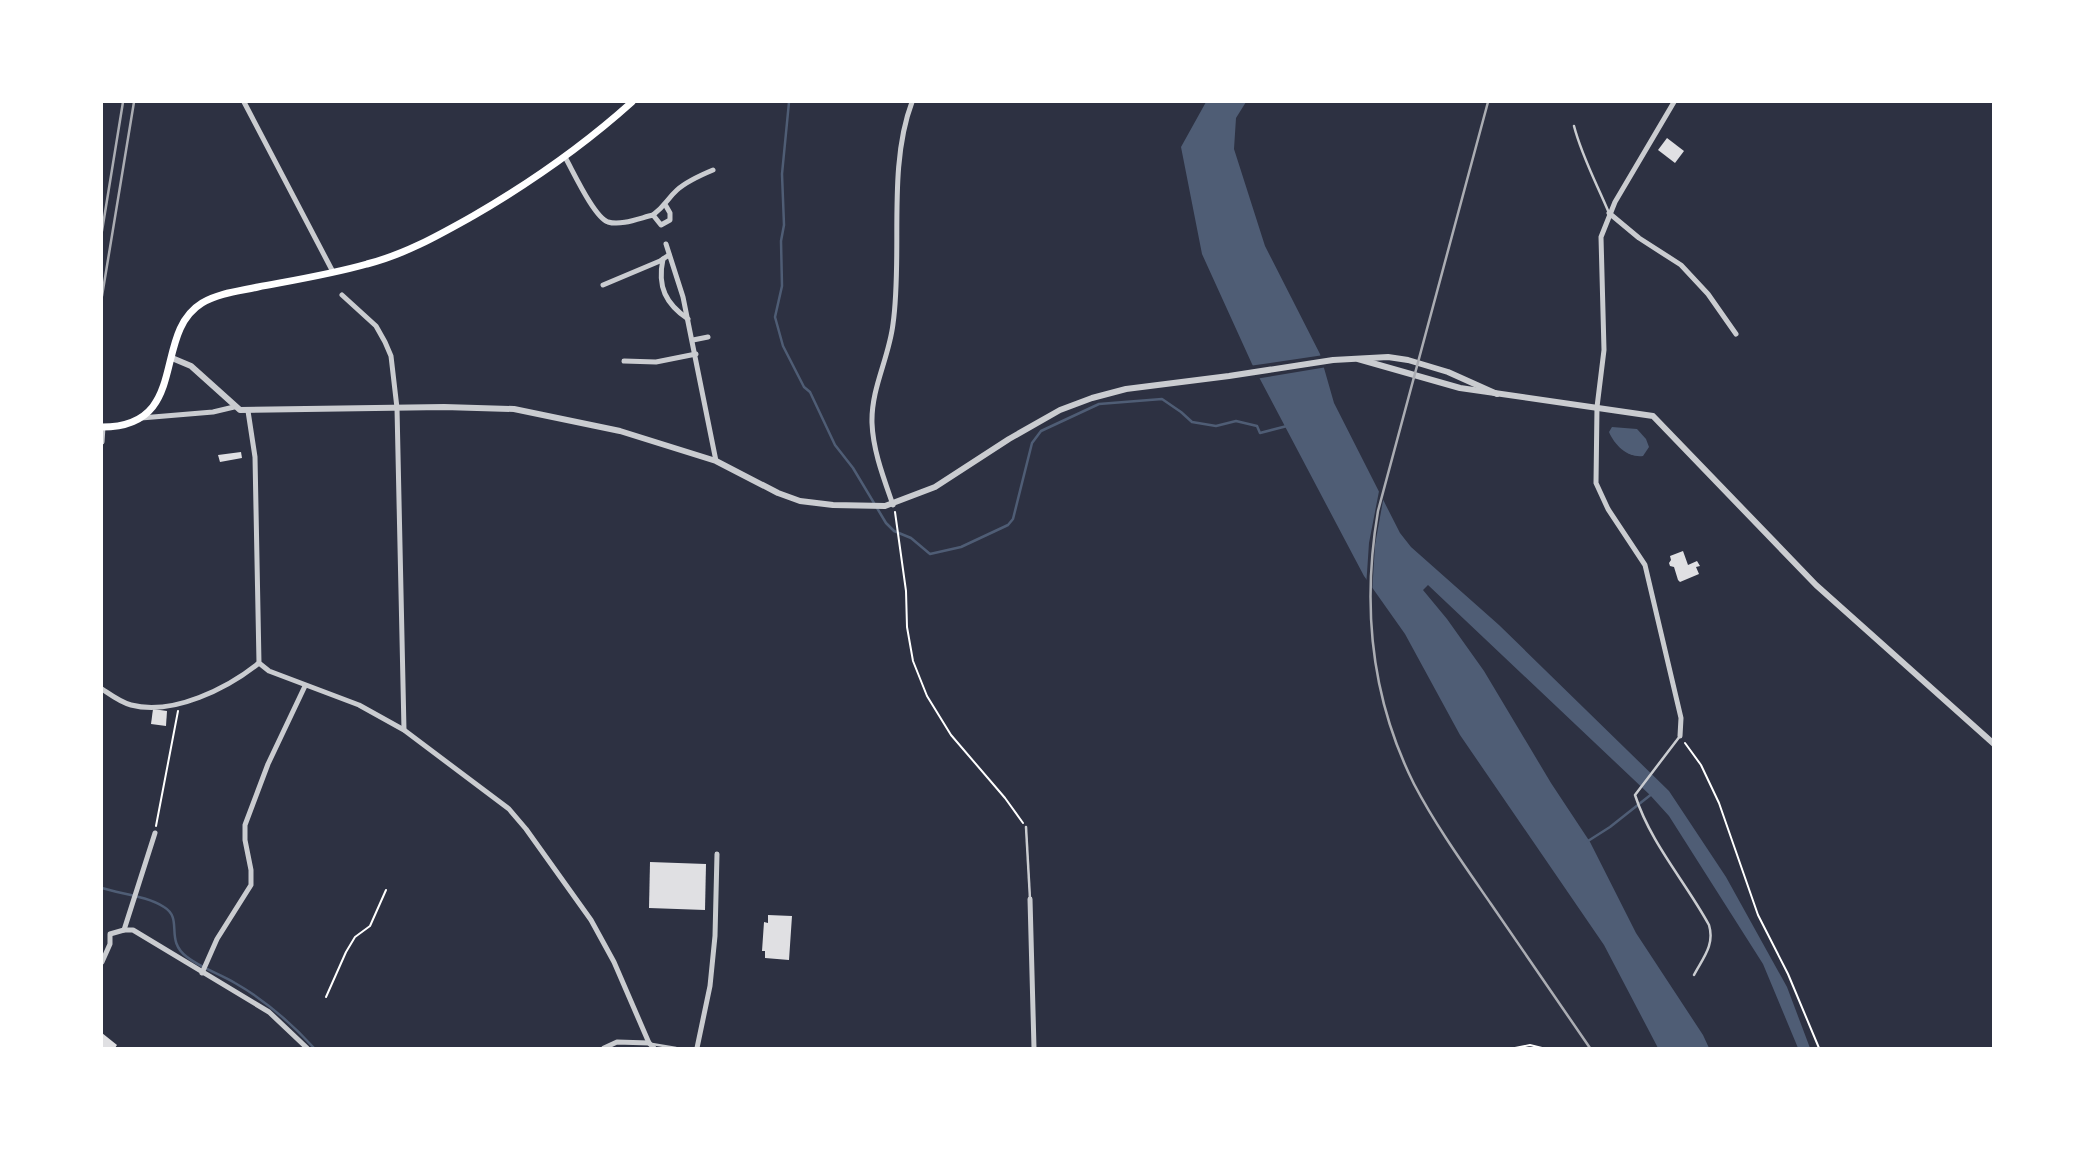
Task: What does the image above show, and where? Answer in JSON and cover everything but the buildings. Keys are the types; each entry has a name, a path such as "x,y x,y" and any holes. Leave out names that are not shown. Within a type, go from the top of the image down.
{"main road":[{"path":"102,427 126,424 141,418 160,395 176,338 184,320 205,302 232,293 333,272 403,253 429,241 565,157 632,102"}],"street":[{"path":"244,102 333,272"},
{"path":"889,506 874,445 872,406 893,323 898,186 903,140 912,102"},
{"path":"1674,102 1609,214 1601,243 1604,350 1597,407 1596,483 1608,509 1645,565 1679,707 1680,736"},
{"path":"565,157 597,213 607,222 618,223 653,215 666,206 676,191 713,170"},
{"path":"653,215 661,225 667,224 670,213 666,206"},
{"path":"1609,214 1639,238 1681,265 1708,294 1737,334"},
{"path":"666,244 688,318 716,461"},
{"path":"603,285 669,255"},
{"path":"663,259 662,280 668,302 673,309 688,318"},
{"path":"342,295 376,326 391,356 397,408 404,730"},
{"path":"693,340 708,337"},
{"path":"624,361 656,362 696,354"},
{"path":"172,358 191,366 234,407 248,411 514,409 620,431 716,461 800,501 868,506 889,506 935,487 1009,439 1076,404 1126,389 1333,360 1388,357 1408,360 1448,373 1497,394"},
{"path":"1352,358 1460,388 1649,414 1659,420 1816,585 1993,744"},
{"path":"141,418 213,412 234,407"},
{"path":"248,411 255,457 257,642 260,663 269,671 359,705 404,730 509,809 591,920 651,1046"},
{"path":"102,427 102,443"},
{"path":"102,689 121,701 136,706 179,704 226,686 260,663"},
{"path":"203,971 217,939 251,885 245,825 268,764 306,686"},
{"path":"124,930 155,833"},
{"path":"696,1048 710,986 716,928 717,854"},
{"path":"1030,899 1034,1048"},
{"path":"102,936 124,930 138,933 269,1012 307,1048"},
{"path":"102,962 110,944 110,934"},
{"path":"604,1048 617,1042 651,1046"}],"lane":[{"path":"1574,126 1582,155 1596,180 1609,214"},
{"path":"1680,736 1635,795 1659,848 1709,925 1711,945 1694,975"},
{"path":"1026,827 1030,899"},
{"path":"651,1046 676,1048"}],"path":[{"path":"889,506 896,524 913,661 927,696 951,736 1005,798 1026,827"},
{"path":"155,833 179,704"},
{"path":"1680,736 1701,765 1719,803 1758,915 1788,974 1819,1048"},
{"path":"326,997 346,952 355,937 370,926 386,890"},
{"path":"1515,1048 1530,1045 1542,1048"}],"water":[{"path":"1206,102 1246,102 1236,118 1234,149 1265,246 1320,354 1334,403 1400,533 1411,547 1499,625 1669,791 1726,877 1787,987 1810,1048 1798,1048 1763,964 1669,816 1428,585 1423,590 1484,671 1590,842 1636,933 1709,1048 1658,1048 1604,945 1460,735 1405,634 1364,576 1252,364 1202,254 1181,147"},
{"path":"1612,427 1637,429 1649,447 1643,456 1627,453 1618,446 1609,432"}],"pier":[{"path":"1324,355 1327,367 1255,379 1249,366"},
{"path":"1380,486 1384,495 1375,545 1372,594 1366,586 1369,543"}],"waterway":[{"path":"789,102 782,174 782,286 775,317 783,346 804,387 810,392 835,445 894,531 911,538 930,554 961,547 1008,525 1013,519 1032,443 1041,431 1099,404 1162,399 1192,422 1216,426 1236,421 1257,426 1260,433 1287,426"},
{"path":"1588,841 1653,793"},
{"path":"102,888 142,898 164,907 173,917 177,944 187,957 267,1004 314,1048"}],"railway":[{"path":"102,231 123,102"},
{"path":"102,296 134,102"},
{"path":"1488,102 1378,511 1371,581 1374,650 1379,685 1388,718 1414,784 1451,845 1590,1048"}]}
